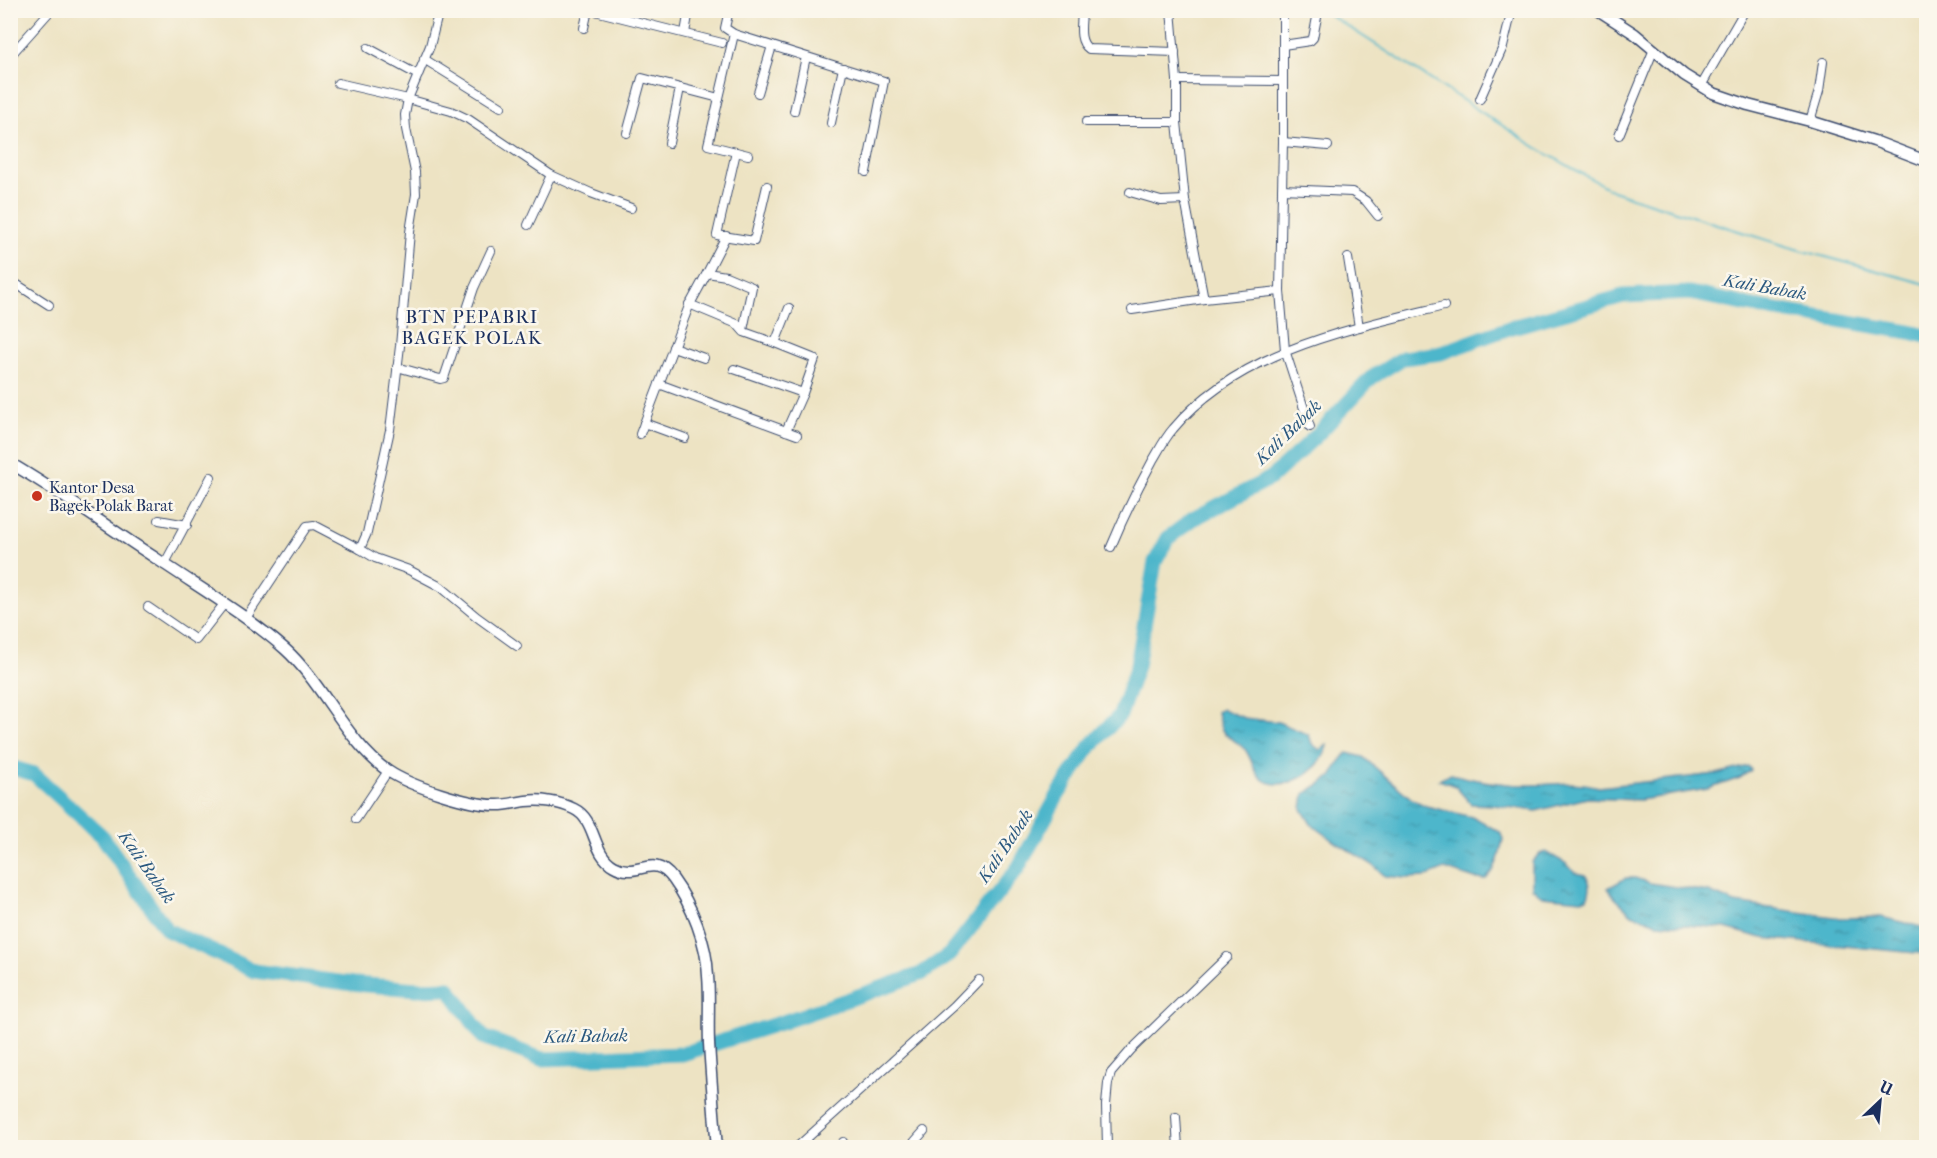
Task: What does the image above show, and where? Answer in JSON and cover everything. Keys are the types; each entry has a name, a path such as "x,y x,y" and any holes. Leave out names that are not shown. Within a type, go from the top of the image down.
{"street":[{"path":"10,56 51,10"},
{"path":"360,549 367,533 380,482 390,430 417,184 405,124 408,99 429,46 439,10"},
{"path":"584,28 589,10 723,43"},
{"path":"685,33 689,10"},
{"path":"729,10 725,28 734,34 884,81 866,172"},
{"path":"1082,10 1082,40 1083,45 1089,49 1174,52"},
{"path":"1171,10 1177,122 1185,200 1204,299"},
{"path":"1282,10 1283,142 1280,291 1286,350 1310,427"},
{"path":"1480,99 1503,47 1512,10"},
{"path":"1598,10 1635,34 1684,75 1701,86 1737,102 1810,121 1874,141 1926,161"},
{"path":"1701,86 1745,10"},
{"path":"1283,45 1310,41 1313,38 1318,12"},
{"path":"734,34 708,145 748,156"},
{"path":"758,93 772,46"},
{"path":"368,48 418,75"},
{"path":"1619,135 1654,49"},
{"path":"794,111 806,57"},
{"path":"424,59 501,107"},
{"path":"1810,121 1819,91 1823,62"},
{"path":"831,123 843,68"},
{"path":"627,133 642,78 719,98"},
{"path":"1176,80 1282,81"},
{"path":"338,83 408,99 460,115 551,175 631,208"},
{"path":"669,143 680,88"},
{"path":"1086,122 1177,122"},
{"path":"1283,142 1328,146"},
{"path":"736,152 717,235 754,241 767,186"},
{"path":"528,225 551,175"},
{"path":"1282,189 1352,192 1366,201 1378,216"},
{"path":"1130,192 1161,201 1185,200"},
{"path":"640,435 689,304 726,236"},
{"path":"397,368 440,379 444,378 474,288 491,250"},
{"path":"1348,258 1359,327"},
{"path":"707,273 726,276 752,287 743,330"},
{"path":"10,280 49,305"},
{"path":"1132,310 1280,291"},
{"path":"689,304 737,324 743,330 815,360 786,431"},
{"path":"1111,547 1134,493 1172,430 1209,395 1286,350 1359,327 1444,306"},
{"path":"775,343 789,308"},
{"path":"673,346 704,358"},
{"path":"734,369 803,393"},
{"path":"659,384 797,435"},
{"path":"644,423 686,438"},
{"path":"10,463 196,584 272,638 298,661 360,743 388,771 441,794 468,802 498,805 536,800 573,808 583,814 600,853 610,864 625,870 654,865 665,869 687,900 699,932 708,976 711,1075 717,1148"},
{"path":"164,565 211,477"},
{"path":"159,520 187,525"},
{"path":"246,618 307,526 314,525 375,558 409,570 441,587 517,646"},
{"path":"148,608 196,640 224,604"},
{"path":"356,819 388,771"},
{"path":"1107,1148 1106,1105 1111,1073 1131,1050 1227,957"},
{"path":"796,1148 954,1006 979,980"},
{"path":"1176,1117 1178,1148"},
{"path":"909,1148 924,1131"}],"water":[{"path":"1222,709 1244,718 1278,722 1309,735 1312,744 1320,750 1327,745 1324,754 1319,763 1302,777 1281,784 1271,783 1259,776 1244,748 1222,730 1217,712"},
{"path":"1347,753 1363,757 1412,799 1426,806 1472,817 1500,832 1503,839 1493,871 1486,879 1475,879 1445,869 1425,877 1385,876 1373,865 1311,824 1302,809 1304,794 1331,777"},
{"path":"1748,766 1751,770 1740,778 1708,789 1640,800 1587,798 1536,811 1471,804 1455,786 1439,780 1451,774 1480,781 1509,784 1573,783 1599,787 1716,774"},
{"path":"1546,852 1567,864 1575,873 1585,875 1590,886 1587,898 1582,900 1542,896 1532,888 1532,862 1539,854"},
{"path":"1626,878 1709,892 1735,903 1841,918 1881,917 1926,928 1926,954 1762,938 1725,928 1657,923 1632,914 1608,888"}],"waterway":[{"path":"1322,10 1542,151 1613,191 1789,247 1926,284"},
{"name":"Kali Babak","path":"10,767 34,774 102,836 167,930 254,971 354,984 417,989 449,988 483,1037 542,1059 682,1054 921,974 949,955 1018,868 1058,795 1088,749 1120,715 1137,666 1155,562 1168,538 1193,519 1271,478 1317,435 1371,378 1403,358 1441,353 1509,328 1623,296 1690,293 1926,336"}],"place":[{"name":"Kantor Desa Bagek Polak Barat","path":"37,496"}],"district":[{"name":"BTN PEPABRI BAGEK POLAK","path":"472,327"}]}
